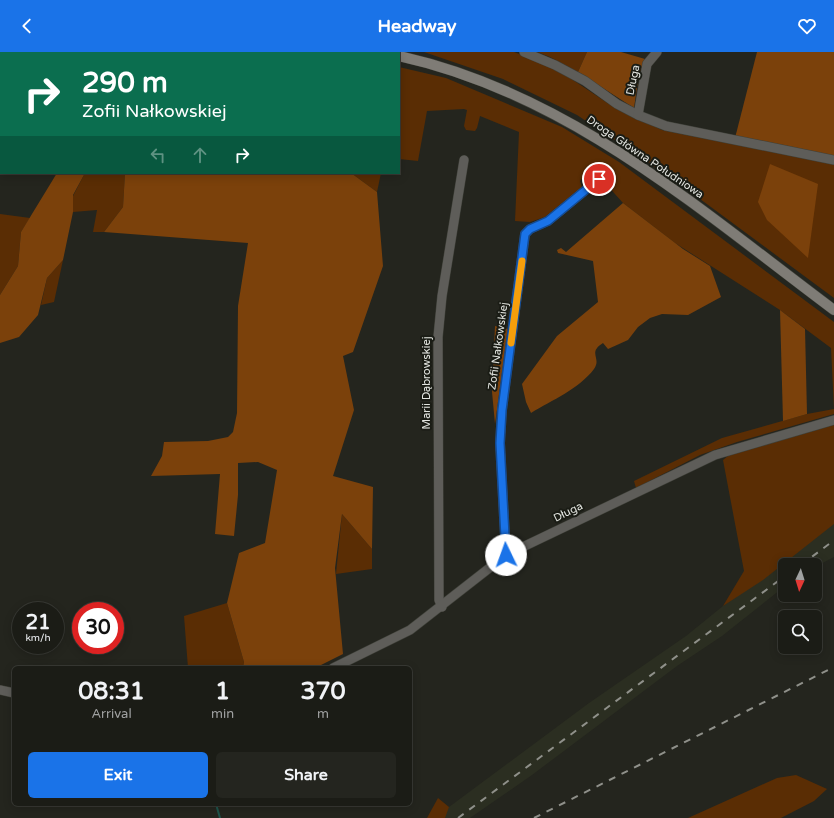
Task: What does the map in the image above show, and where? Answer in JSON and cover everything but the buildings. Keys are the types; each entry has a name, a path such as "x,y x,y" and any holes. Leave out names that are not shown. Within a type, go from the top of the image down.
{"main road":[{"name":"Droga Główna Południowa","path":"400,56 436,64 486,82 524,98 576,124 660,180 834,310"}],"street":[{"path":"524,52 555,65 585,81 616,104 638,115 666,126 834,160"},
{"name":"Długa","path":"638,115 647,64 657,52"},
{"name":"Marii Dąbrowskiej","path":"442,607 439,600 438,337 442,296 464,160"},
{"name":"Zofii Nałkowskiej","path":"506,555 500,437 525,234 530,229 548,221 599,179"},
{"name":"Długa","path":"337,666 410,630 442,607 506,555 715,455 834,420"},
{"path":"0,690 12,693"}],"shaded area":[{"path":"424,52 514,52 555,68 609,104 662,130 834,164 834,298 673,179 577,115 503,79"},
{"path":"537,52 587,52 578,72 550,57"},
{"path":"587,52 621,52 645,59 639,74 634,108 578,72"},
{"path":"757,52 834,52 834,157 735,138"},
{"path":"400,67 446,78 562,127 619,162 834,322 834,409 831,348 780,310 675,243 623,203 598,175 590,169 580,181 582,187 545,217 530,222 515,221 519,132 480,116 475,131 466,130 464,126 467,110 464,109 427,111 418,161 400,159"},
{"path":"770,164 818,184 808,258 767,220 758,202"},
{"path":"56,174 84,174 73,195 73,212 63,260 47,278 38,315 19,337 0,343 0,295 18,266 21,232"},
{"path":"84,174 125,174 123,207 104,232 93,232 97,210 73,212 73,196"},
{"path":"125,174 352,174 377,192 383,266 353,352 343,356 354,410 333,476 373,487 372,549 342,514 335,568 343,654 319,666 243,666 244,662 227,603 239,553 265,543 277,470 258,462 238,463 238,495 234,536 215,534 220,474 151,476 162,456 164,442 208,441 228,437 233,432 237,413 238,306 248,243 104,232 123,207"},
{"path":"352,174 381,174 377,192"},
{"path":"623,203 683,249 710,266 721,297 688,315 662,314 650,318 638,327 628,340 608,349 603,343 596,350 595,353 597,362 594,369 588,376 565,394 531,413 526,402 522,384 557,336 598,302 593,261 558,253 557,250 561,248 566,252"},
{"path":"0,214 30,218 21,232 18,266 0,295"},
{"path":"63,260 54,302 41,305 47,278"},
{"path":"780,310 805,329 807,414 783,421"},
{"path":"495,326 508,329 495,424 492,392"},
{"path":"834,409 834,414 737,442 700,455 636,488 634,481 722,438 807,414"},
{"path":"834,423 834,524 791,558 778,558 778,568 763,580 723,606 744,571 723,460 729,455"},
{"path":"342,514 372,549 372,569 336,574"},
{"path":"834,523 834,557 822,563 822,558 787,558"},
{"path":"778,565 778,592 722,636 677,666 532,775 470,818 444,818 445,811 449,807 589,703 686,636"},
{"path":"227,603 244,662 243,666 188,666 184,616"},
{"path":"796,775 827,789 814,801 781,818 688,818 777,778"},
{"path":"438,798 449,807 445,818 427,818"}],"waterway":[{"path":"217,806 220,818"}],"railway":[{"path":"810,558 829,544"},
{"path":"458,818 778,581"},
{"path":"534,818 834,667"}],"slow traffic":[{"path":"511,343 522,261"}],"route":[{"path":"506,555 500,443 502,410 525,234 530,229 548,221 599,179"}]}
